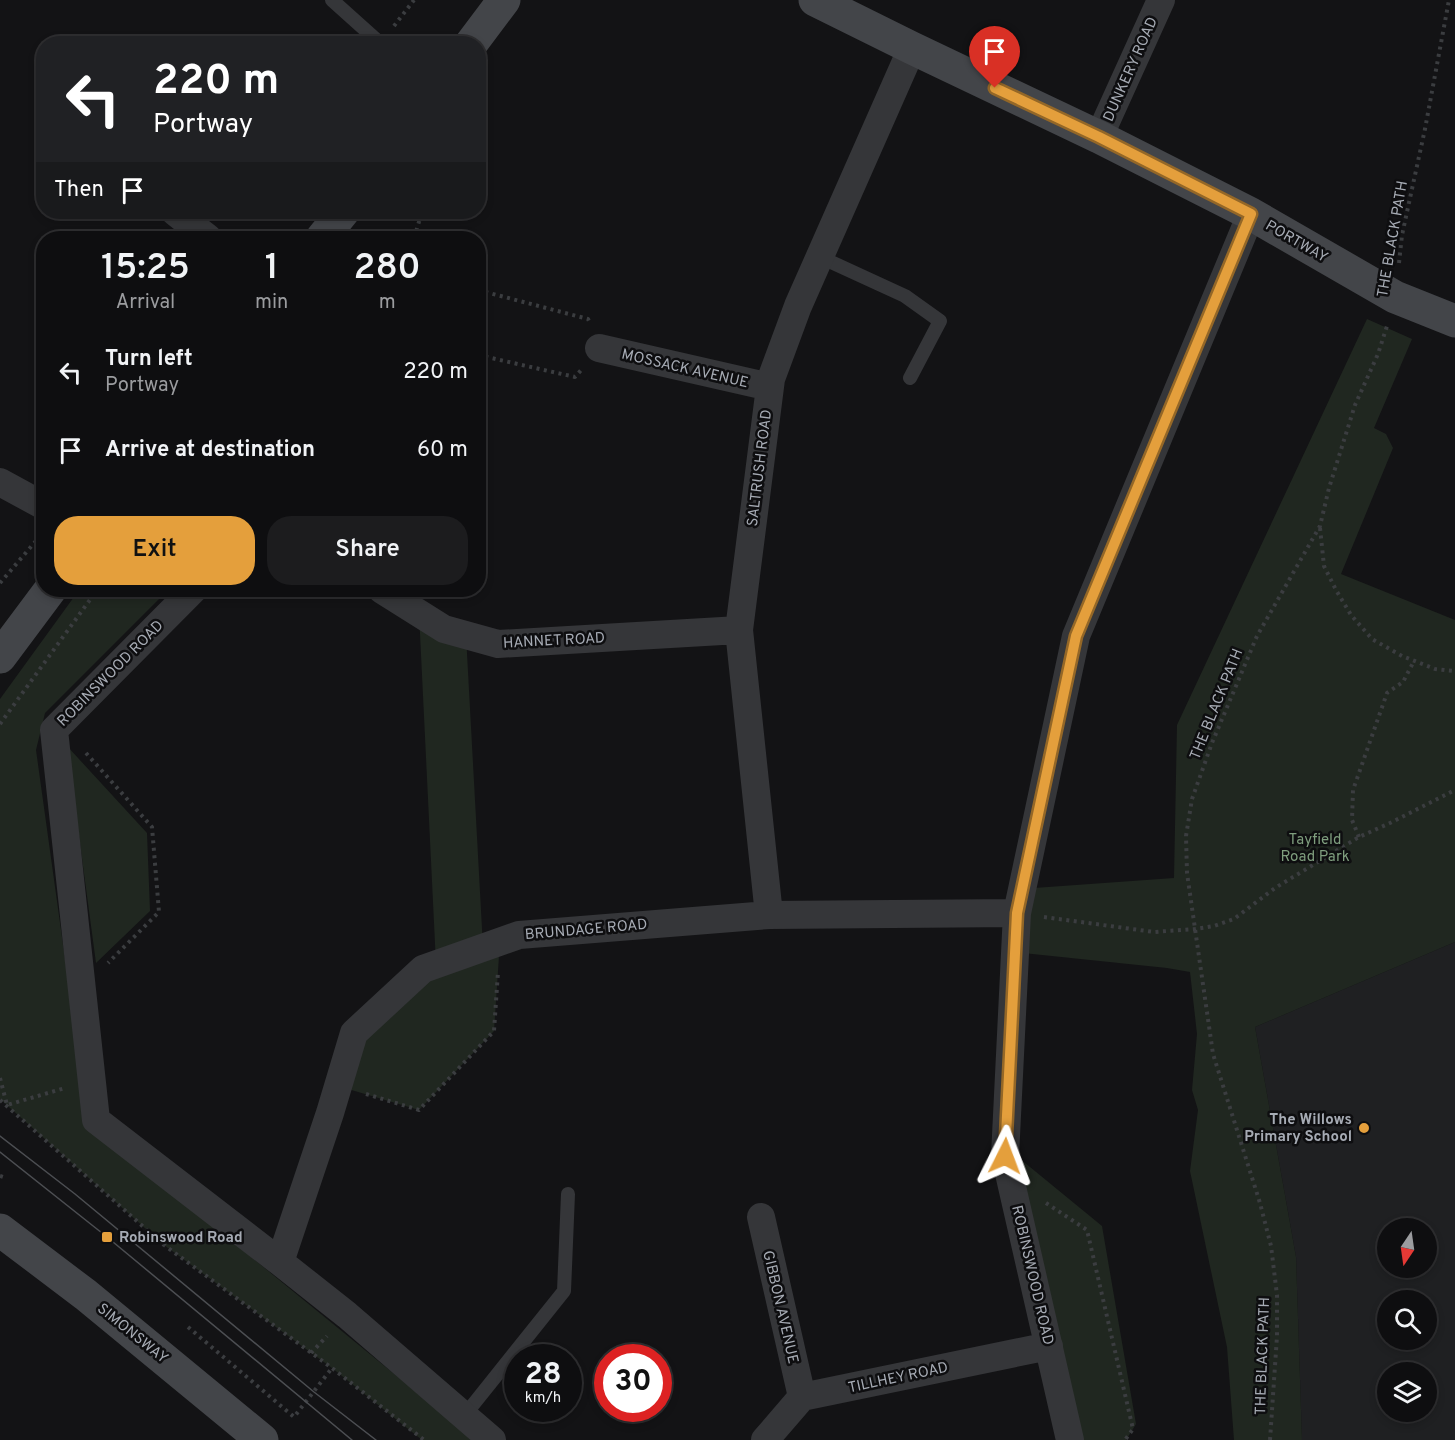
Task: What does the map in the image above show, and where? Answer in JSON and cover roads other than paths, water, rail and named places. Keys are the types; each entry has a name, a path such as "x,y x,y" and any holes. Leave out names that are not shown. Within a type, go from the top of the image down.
{"street":[{"path":"477,36 504,0"},
{"name":"PORTWAY","path":"815,0 1099,137 1251,214 1395,297 1455,321"},
{"name":"DUNKERY ROAD","path":"1099,137 1161,0"},
{"name":"SALTRUSH ROAD","path":"769,915 739,630 771,379 798,306 912,48"},
{"name":"ROBINSWOOD ROAD","path":"1070,1440 1005,1156 1017,913 1076,636 1251,214"},
{"path":"184,219 199,231"},
{"path":"328,231 337,219"},
{"name":"MOSSACK AVENUE","path":"599,348 770,387"},
{"path":"0,482 36,502"},
{"path":"0,657 45,597"},
{"name":"ROBINSWOOD ROAD","path":"186,597 54,730 96,1119 346,1315 492,1440"},
{"name":"HANNET ROAD","path":"393,597 444,629 498,644 739,630"},
{"name":"BRUNDAGE ROAD","path":"280,1262 354,1033 423,969 519,934 769,915 1017,913"},
{"name":"GIBBON AVENUE","path":"761,1216 802,1397"},
{"name":"SIMONSWAY","path":"0,1230 87,1295 262,1440"},
{"name":"TILLHEY ROAD","path":"802,1397 1049,1346"},
{"path":"765,1440 802,1397"}],"lane":[{"path":"332,0 380,36"},
{"path":"820,257 905,296 940,321 910,378"},
{"path":"464,1416 564,1292 568,1194"}],"tram line":[{"path":"0,1136 75,1194 314,1392 376,1440"},
{"path":"0,1152 107,1237 352,1440"}],"place":[{"name":"The Willows Primary School","path":"1364,1128"},
{"name":"Robinswood Road","path":"107,1237"}],"park label":[{"name":"Tayfield Road Park","path":"1315,848"}]}
